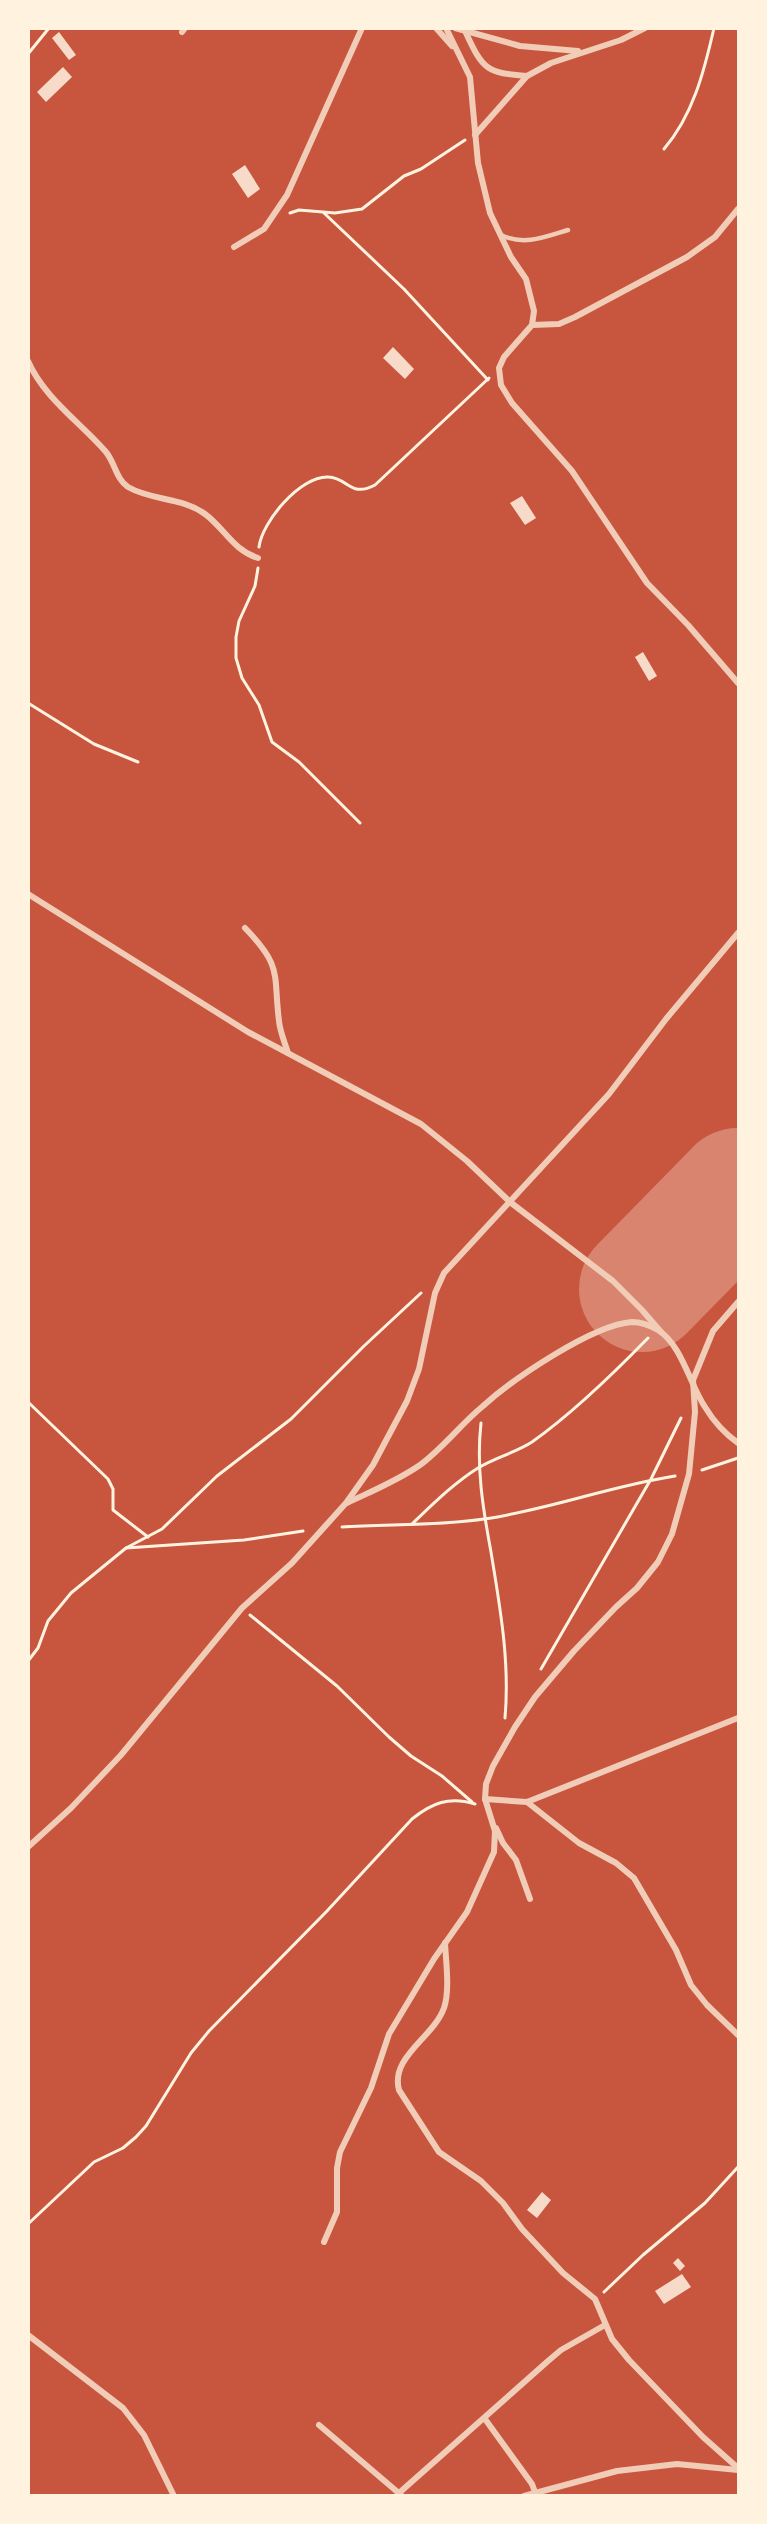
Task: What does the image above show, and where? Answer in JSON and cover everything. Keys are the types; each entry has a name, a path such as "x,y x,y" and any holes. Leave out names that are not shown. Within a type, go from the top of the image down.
{"street":[{"path":"234,247 252,238 271,219 302,164 362,28"},
{"path":"436,28 455,50"},
{"path":"446,28 470,77 475,118 474,135 482,186 499,234 529,287 534,311 532,325 504,357 499,368 501,385 512,404 572,471 647,583 688,625 738,684"},
{"path":"455,28 466,33 520,46 584,51"},
{"path":"474,135 527,76 551,63 621,40 645,28"},
{"path":"466,33 476,55 488,69 502,74 527,76"},
{"path":"532,325 559,324 575,317 687,257 716,237 738,209"},
{"path":"28,361 71,418 109,456 125,485 136,491 189,505 205,514 240,550 258,558"},
{"path":"28,894 248,1032 421,1124 467,1161 510,1202 613,1281 642,1310 693,1380 703,1405 722,1432 738,1443"},
{"path":"245,928 265,950 277,976 279,1023 288,1053"},
{"path":"28,1847 71,1808 121,1755 242,1608 291,1563 346,1503 373,1465 407,1401 419,1369 435,1293 444,1274 609,1094 666,1019 738,933"},
{"path":"530,1899 516,1860 503,1843 487,1809 486,1785 503,1746 535,1697 574,1651 637,1588 658,1563 672,1534 689,1474 694,1438 693,1380 713,1330 738,1302"},
{"path":"346,1503 392,1482 421,1464 483,1405 526,1373 603,1330 633,1322 649,1325 659,1331"},
{"path":"485,1799 527,1802 738,1718"},
{"path":"527,1802 579,1843 616,1863 634,1878 676,1950 691,1984 707,2005 738,2035"},
{"path":"324,2242 337,2212 337,2168 340,2152 371,2088 389,2034 467,1912 488,1868 494,1852 494,1822"},
{"path":"446,1942 444,2007 438,2021 399,2066 396,2080 399,2090 439,2152 481,2181 563,2273 595,2299 612,2339 655,2389 738,2469"},
{"path":"320,2425 400,2494 561,2350 605,2325"},
{"path":"28,2335 123,2408 144,2434 174,2496"},
{"path":"485,2419 532,2484 535,2492"},
{"path":"524,2496 617,2471 676,2464 738,2469"}],"lane":[{"path":"499,234 523,242 568,230"}],"path":[{"path":"28,54 49,28"},
{"path":"664,149 680,130 693,102 714,28"},
{"path":"271,219 299,210 324,213 362,210 404,176 421,169 474,135"},
{"path":"324,213 404,289 488,380"},
{"path":"360,823 299,762 272,742 259,705 242,678 236,658 236,637 240,621 255,586 259,542 265,528 277,511 295,492 307,484 327,477 336,478 356,490 364,490 375,485 499,368"},
{"path":"28,702 94,744 138,762"},
{"path":"28,1661 38,1648 48,1621 60,1605 126,1548 162,1529 217,1476 291,1419 364,1346 423,1292"},
{"path":"411,1526 449,1489 479,1467 517,1452 534,1440 659,1331"},
{"path":"539,1673 651,1479 694,1392"},
{"path":"28,1402 99,1468 113,1489 113,1510 148,1537"},
{"path":"483,1405 479,1467 484,1519 502,1622 506,1666 503,1746"},
{"path":"126,1548 244,1540 324,1528 411,1526 484,1519 651,1479 689,1474 738,1458"},
{"path":"242,1608 337,1686 404,1750 442,1776 472,1803"},
{"path":"28,2224 94,2162 123,2148 136,2137 146,2126 190,2053 209,2031 341,1897 412,1819 427,1807 442,1801 458,1800 487,1809"},
{"path":"595,2299 643,2254 705,2203 738,2167"}],"building":[{"path":"59,32 76,55 69,60 52,38"},
{"path":"63,67 72,77 46,102 37,92"},
{"path":"245,165 260,189 248,198 232,174"},
{"path":"393,347 414,369 405,379 383,358"},
{"path":"522,496 536,518 525,525 510,503"},
{"path":"643,652 657,676 649,681 635,657"},
{"path":"542,2192 551,2200 537,2218 527,2210"},
{"path":"678,2258 685,2266 680,2271 673,2263"},
{"path":"682,2274 691,2287 664,2304 655,2291"}],"runway":[{"path":"642,1289 738,1191"}]}
